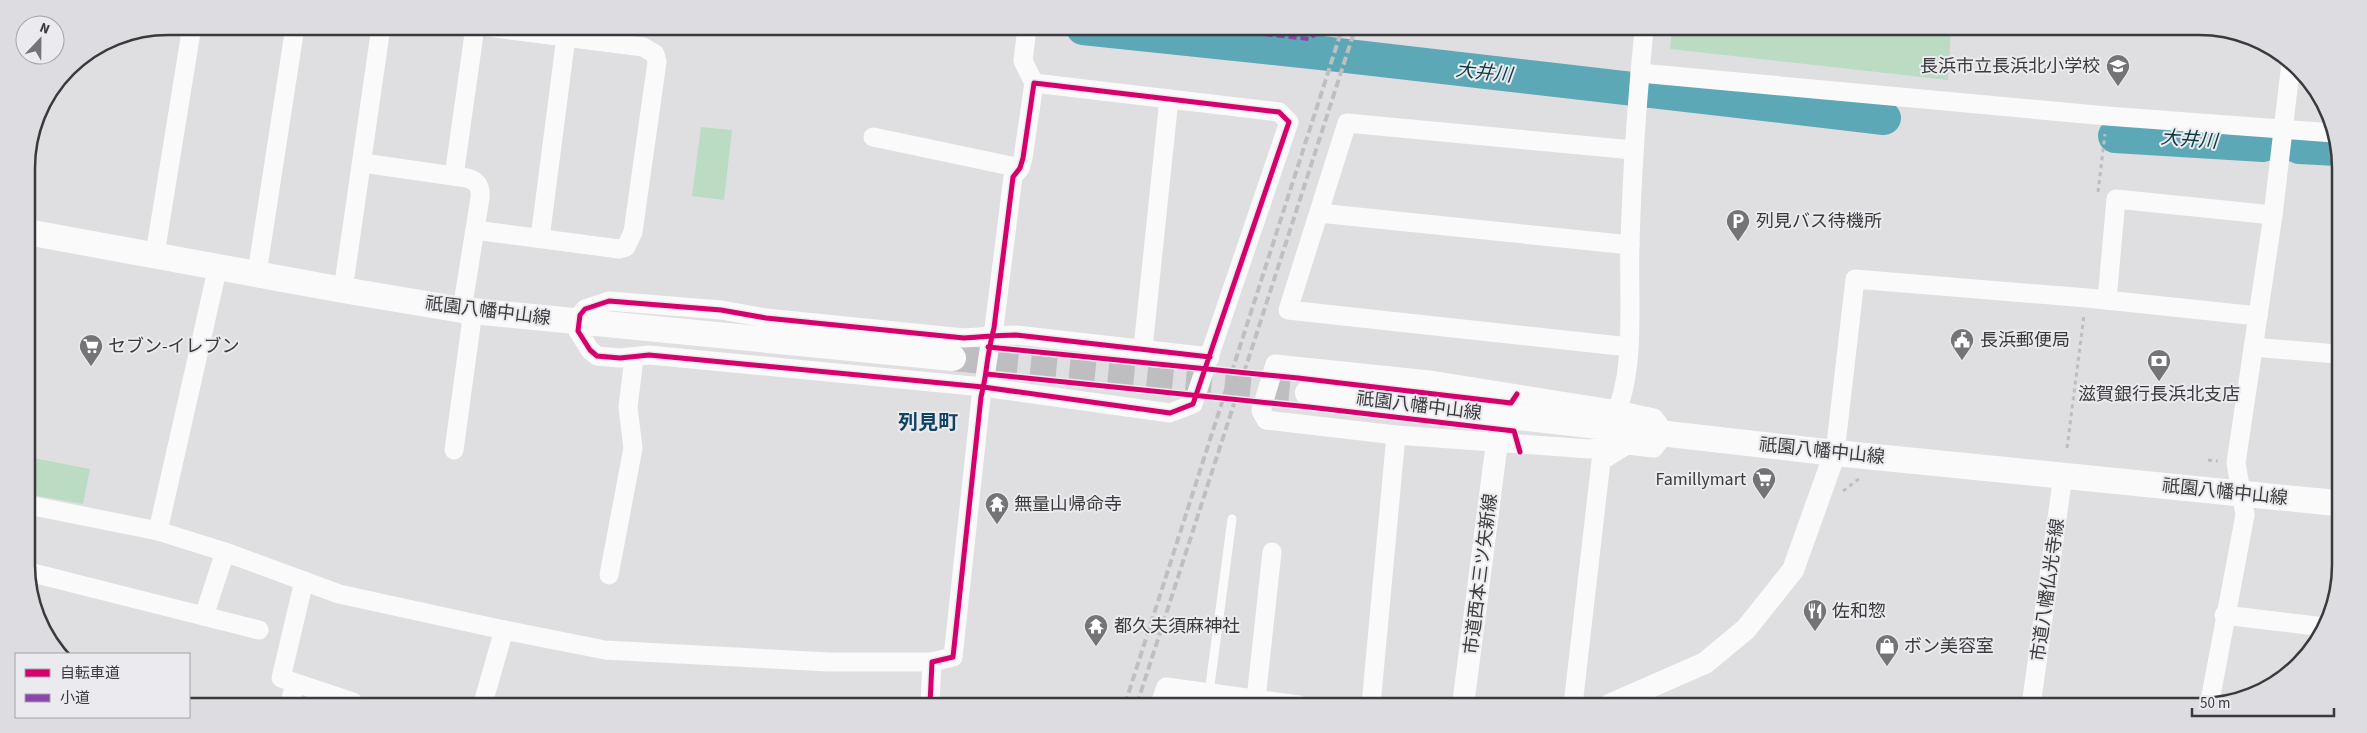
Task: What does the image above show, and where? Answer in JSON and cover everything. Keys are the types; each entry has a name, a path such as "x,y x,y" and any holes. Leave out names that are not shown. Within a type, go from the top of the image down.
{"main road":[{"name":"祇園八幡中山線","path":"35,233 343,290 468,310 953,358"},
{"name":"祇園八幡中山線","path":"1308,393 1835,453 2332,503"}],"street":[{"path":"155,254 191,35"},
{"path":"257,273 294,35"},
{"path":"343,290 363,163 380,35"},
{"path":"454,176 474,35"},
{"path":"475,230 619,249 629,244 633,232 657,62 655,54 643,47 550,35"},
{"path":"35,506 158,531 225,552 339,594 605,650 829,662 932,662 952,657 985,379 1012,177 1020,168 1023,158 1034,83 1023,61 1026,35"},
{"path":"1617,410 1622,398 1628,347 1632,150 1640,77 1640,35"},
{"path":"540,238 566,37"},
{"path":"2209,698 2245,514 2236,463 2273,215 2290,71"},
{"path":"1640,77 2327,132"},
{"path":"1034,83 1279,112 1289,122 1210,357 1194,404 1170,413 985,379 649,354 634,358 610,358 597,356 583,341 578,331 580,315 586,309 609,301 721,310 766,318 964,338 990,343 1016,334 1210,357"},
{"path":"1143,348 1169,99"},
{"path":"1628,347 1288,310 1348,123 1632,150"},
{"path":"873,137 1020,168"},
{"path":"363,163 472,179 479,187 454,450"},
{"path":"2107,300 2116,199 2273,215"},
{"path":"1318,213 1630,245"},
{"path":"158,531 218,266"},
{"path":"1625,698 1705,663 1746,629 1792,570 1835,453 1855,279 2107,300 2258,316"},
{"path":"2253,347 2332,354"},
{"path":"609,575 633,448 628,407 634,358"},
{"path":"1275,364 1429,380 1617,410 1654,418 1665,433 1654,448 1627,445 1589,449 1396,435 1266,420 1261,412 1275,364"},
{"path":"1372,698 1396,435"},
{"name":"市道西本三ツ矢新線","path":"1465,698 1498,442"},
{"path":"1574,698 1601,461 1627,445"},
{"name":"市道八幡仏光寺線","path":"2033,698 2063,475"},
{"path":"204,616 225,552"},
{"path":"1256,698 1272,552"},
{"path":"35,574 259,630"},
{"path":"304,581 281,678 340,698"},
{"path":"2224,615 2317,626"},
{"path":"484,698 504,630"},
{"path":"930,698 932,662"},
{"path":"291,698 295,684"},
{"path":"1162,698 1166,687 1243,698"}],"lane":[{"path":"1209,693 1232,519"}],"path":[{"path":"1842,493 1866,474"}],"green space":[{"path":"1671,35 1951,35 1948,80 1670,49"},
{"path":"701,127 732,130 724,200 692,196"},
{"path":"35,458 90,469 83,504 35,495"}],"waterway":[{"name":"大井川","path":"1150,35 1884,118"},
{"name":"大井川","path":"2115,136 2263,145"},
{"name":"大井川","path":"2299,147 2330,149"}],"tunnel":[{"path":"953,358 1308,393"}],"railway":[{"path":"1127,698 1340,35"},
{"path":"1139,698 1353,35"}],"marked path":[{"path":"1272,35 1309,39 1314,35"}],"cycle path":[{"path":"992,336 1013,177 1020,168 1023,158 1034,83 1279,112 1289,122 1209,357"},
{"path":"983,387 649,355 620,358 597,356 590,350 578,331 580,315 585,309 609,301 721,310 766,318 964,338 992,336"},
{"path":"992,336 1016,335 1209,357"},
{"path":"983,387 992,336"},
{"path":"988,347 1298,378 1511,403 1517,394"},
{"path":"983,387 1170,413 1193,404 1209,357"},
{"path":"986,374 1309,407 1514,431 1520,452"},
{"path":"930,698 932,662 953,657 983,387"}],"place":[{"name":"長浜市立長浜北小学校","path":"2118,87"},
{"name":"列見バス待機所","path":"1738,242"},
{"name":"長浜郵便局","path":"1962,361"},
{"name":"セブン-イレブン","path":"91,367"},
{"name":"滋賀銀行長浜北支店","path":"2159,382"},
{"name":"Famillymart","path":"1764,500"},
{"name":"無量山帰命寺","path":"997,525"},
{"name":"佐和惣","path":"1815,632"},
{"name":"都久夫須麻神社","path":"1096,647"},
{"name":"ボン美容室","path":"1887,667"}],"district":[{"name":"列見町","path":"928,423"}]}
